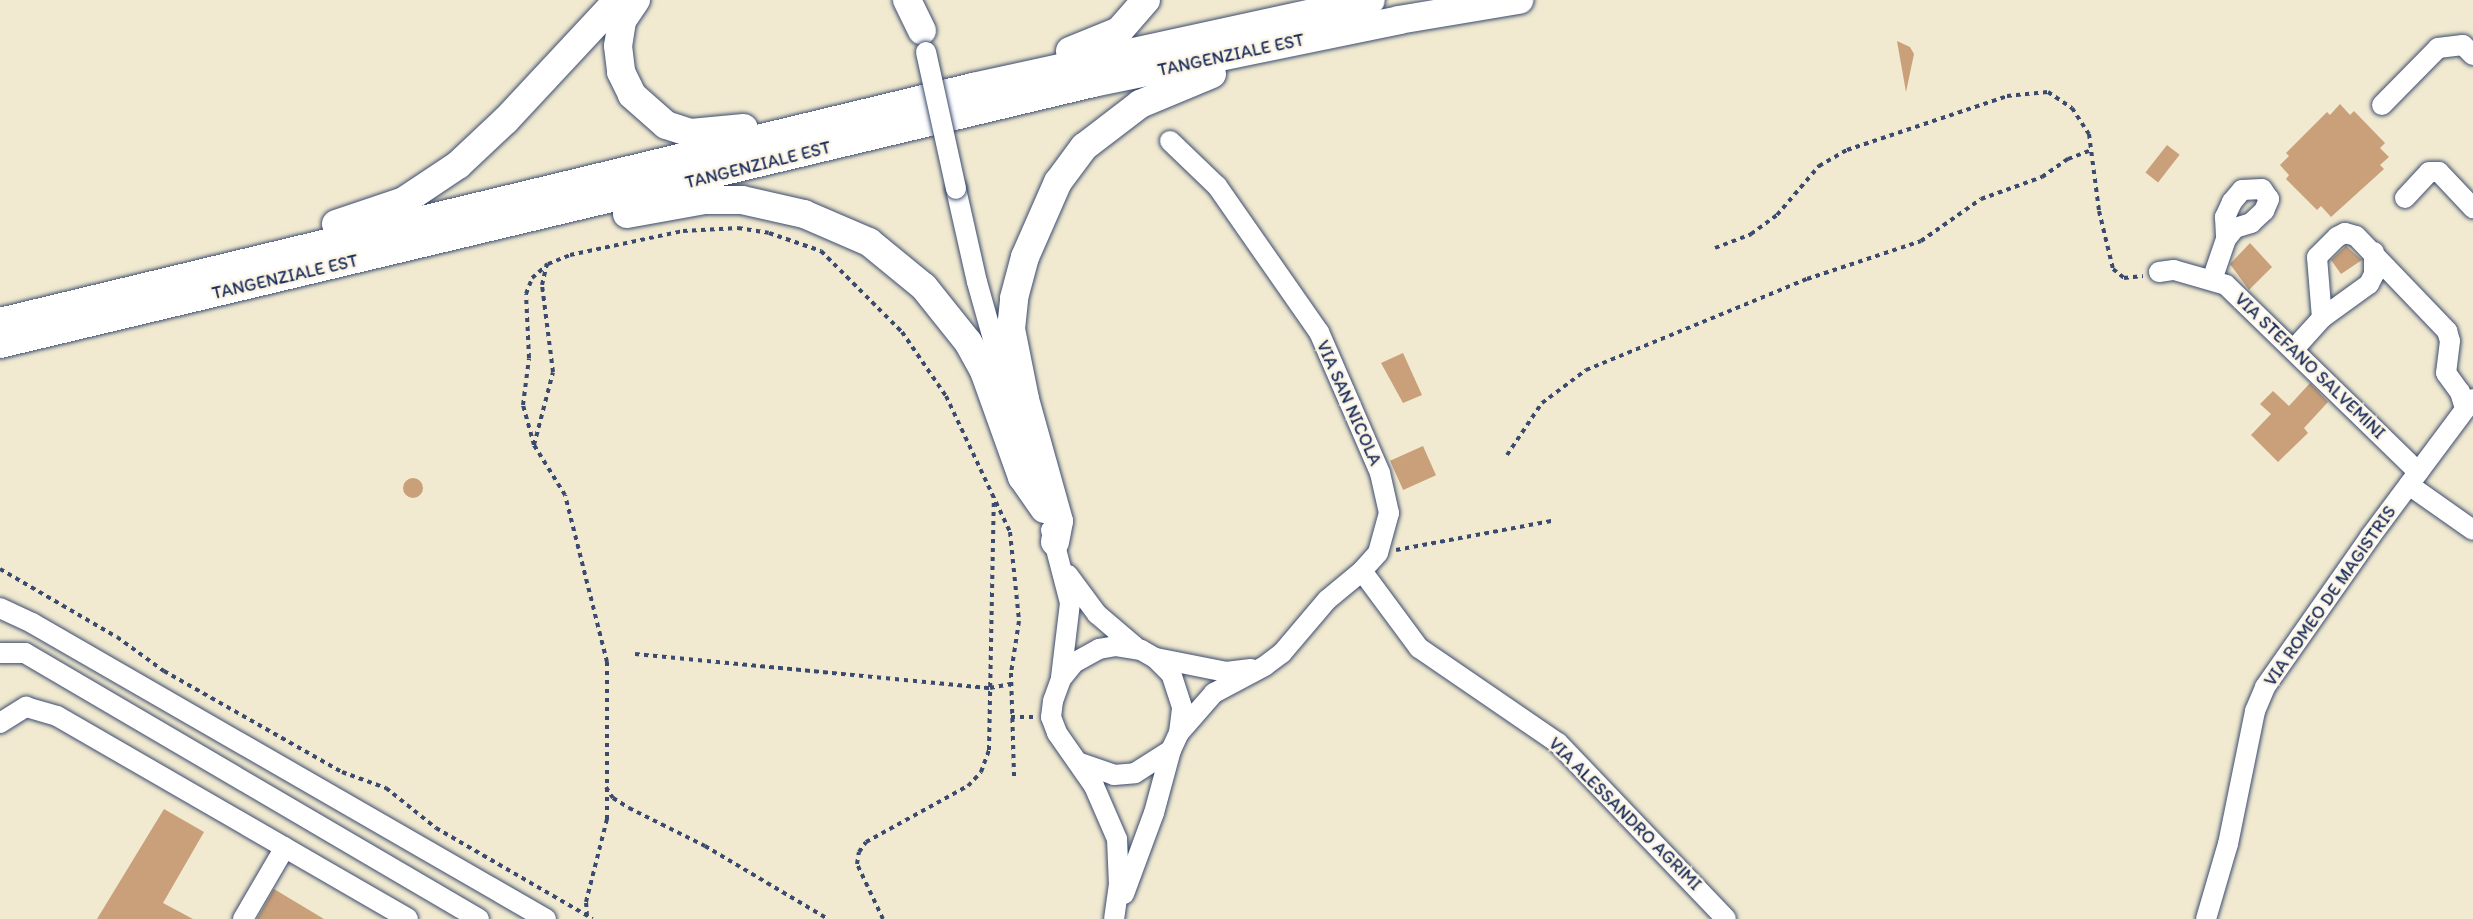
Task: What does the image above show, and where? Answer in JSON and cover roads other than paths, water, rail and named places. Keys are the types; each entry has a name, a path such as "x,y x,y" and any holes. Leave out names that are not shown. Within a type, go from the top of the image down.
{"highway":[{"path":"160,284 179,270 368,214 404,201 432,184 493,133 618,0"},
{"path":"636,0 621,30 618,46 621,72 632,95 666,126 691,133 720,132 852,109 883,110"},
{"path":"907,0 924,42"},
{"path":"973,87 990,76 1090,45 1119,31 1146,0"},
{"name":"TANGENZIALE EST","path":"0,322 973,87 1371,0"},
{"name":"TANGENZIALE EST","path":"0,344 1093,83 1399,20 1519,0"},
{"path":"1059,555 1059,521 1025,399 1011,328 1014,298 1025,257 1058,182 1084,147 1111,123 1171,89 1195,78 1340,45 1399,20"},
{"path":"500,226 534,230 705,200 742,200 804,214 869,242 924,287 968,342 984,372 1022,477 1044,509"}],"street":[{"path":"921,0 924,42 977,282 1059,555"},
{"path":"2382,105 2438,48 2468,50"},
{"name":"VIA SAN NICOLA","path":"1080,763 1114,775 1135,773 1175,741 1214,693 1265,666 1327,600 1362,571 1378,553 1389,513 1388,497 1347,390 1319,332 1217,186 1170,141"},
{"path":"2405,198 2429,172 2439,172 2473,208"},
{"path":"2322,318 2317,257 2345,233 2356,236 2374,252 2447,331 2450,341 2446,373 2469,404"},
{"path":"2212,280 2226,239"},
{"path":"2294,349 2322,318 2369,284 2374,274 2374,252"},
{"name":"VIA STEFANO SALVEMINI","path":"2159,272 2174,270 2226,285 2294,349 2414,478 2473,530"},
{"name":"VIA ROMEO DE MAGISTRIS","path":"2206,919 2228,844 2255,711 2265,687 2469,404"},
{"name":"VIA SAN NICOLA","path":"1059,555 1097,614 1171,674 1179,692 1175,741 1154,813 1114,919"},
{"name":"VIA SAN NICOLA","path":"1059,555 1071,619 1061,679 1051,717 1065,748 1080,763 1105,807 1117,839 1119,884 1114,919"},
{"name":"VIA ALESSANDRO AGRIMI","path":"1362,571 1419,648 1450,673 1558,743 1726,919"},
{"path":"0,608 546,919"},
{"path":"1061,679 1074,663 1099,649 1116,646 1226,672 1265,666"},
{"path":"0,653 25,653 479,919"},
{"path":"0,723 26,707 57,716 408,919"},
{"path":"243,919 285,847"}]}
